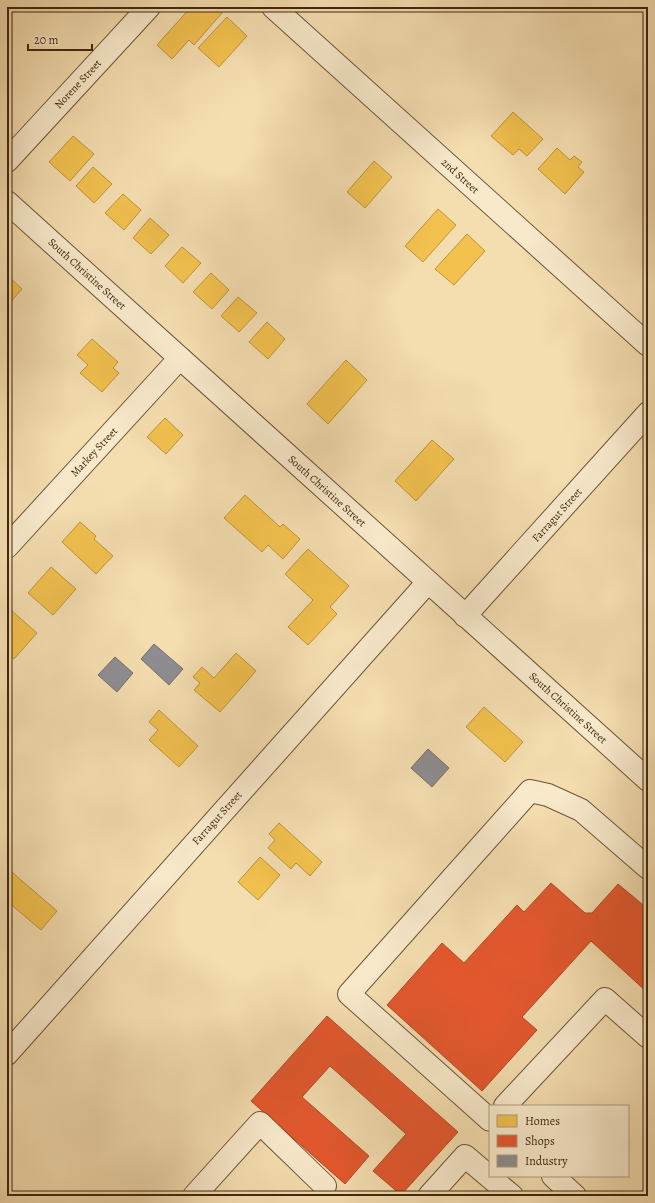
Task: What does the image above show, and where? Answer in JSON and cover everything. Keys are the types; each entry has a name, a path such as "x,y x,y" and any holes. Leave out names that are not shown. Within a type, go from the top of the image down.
{"street":[{"name":"Norene Street","path":"7,161 149,7"},
{"name":"2nd Street","path":"272,7 648,344"},
{"name":"South Christine Street","path":"7,202 648,780"},
{"name":"Markey Street","path":"7,546 180,358"},
{"name":"Farragut Street","path":"465,616 648,413"},
{"name":"Farragut Street","path":"7,1054 428,582"},
{"path":"489,1119 349,994 530,791 548,795 581,810 648,868"},
{"path":"506,1105 605,999 648,1037"},
{"path":"194,1196 260,1122 327,1193"},
{"path":"429,1196 465,1156 489,1176"},
{"path":"490,1177 512,1196"},
{"path":"554,1177 575,1196"}],"building: Homes":[{"path":"191,7 215,7 222,13 194,45 189,40 172,59 157,45"},
{"path":"227,17 247,36 219,67 198,48"},
{"path":"513,112 543,139 527,156 519,149 513,155 491,136"},
{"path":"73,136 94,154 70,181 49,162"},
{"path":"557,148 570,160 574,156 582,162 578,167 584,172 565,194 538,169"},
{"path":"374,161 392,177 365,208 347,192"},
{"path":"93,167 112,184 94,203 76,186"},
{"path":"123,194 141,210 124,230 105,213"},
{"path":"438,209 456,225 423,262 405,246"},
{"path":"150,218 169,235 151,254 133,238"},
{"path":"467,234 485,251 454,285 435,269"},
{"path":"182,247 201,263 183,283 165,266"},
{"path":"211,273 229,290 212,309 193,292"},
{"path":"7,275 22,289 7,306"},
{"path":"238,297 257,313 239,332 221,316"},
{"path":"267,322 285,339 268,359 249,342"},
{"path":"92,339 118,362 113,368 119,373 102,392 80,373 88,365 77,355"},
{"path":"346,360 367,380 328,424 307,404"},
{"path":"165,418 183,435 166,454 147,437"},
{"path":"432,440 454,459 416,501 395,481"},
{"path":"245,495 280,527 283,524 300,539 283,559 268,545 262,552 224,518"},
{"path":"80,522 96,536 94,539 113,556 96,574 62,542"},
{"path":"308,549 349,586 330,607 337,614 308,645 288,627 313,600 285,574"},
{"path":"51,567 76,589 53,615 28,593"},
{"path":"12,611 37,633 14,659 7,653 7,616"},
{"path":"236,653 256,671 220,712 194,690 200,683 193,677 202,667 214,678"},
{"path":"484,707 523,742 505,762 466,727"},
{"path":"159,710 198,746 179,767 149,740 158,730 149,722"},
{"path":"279,823 322,862 310,876 296,863 291,869 268,848 275,840 269,834"},
{"path":"260,857 280,875 258,900 238,882"},
{"path":"7,868 57,911 41,930 7,901"}],"building: Shops":[{"path":"551,883 585,913 592,913 618,884 648,909 648,993 591,941 522,1017 537,1030 482,1091 387,1005 442,943 464,963 517,905 524,912"},
{"path":"327,1016 458,1132 401,1195 373,1171 406,1134 330,1066 302,1097 369,1156 345,1184 251,1101"}],"building: Industry":[{"path":"154,644 183,669 169,685 141,659"},
{"path":"115,657 133,673 117,692 98,675"},
{"path":"428,749 449,768 432,787 411,768"}]}
